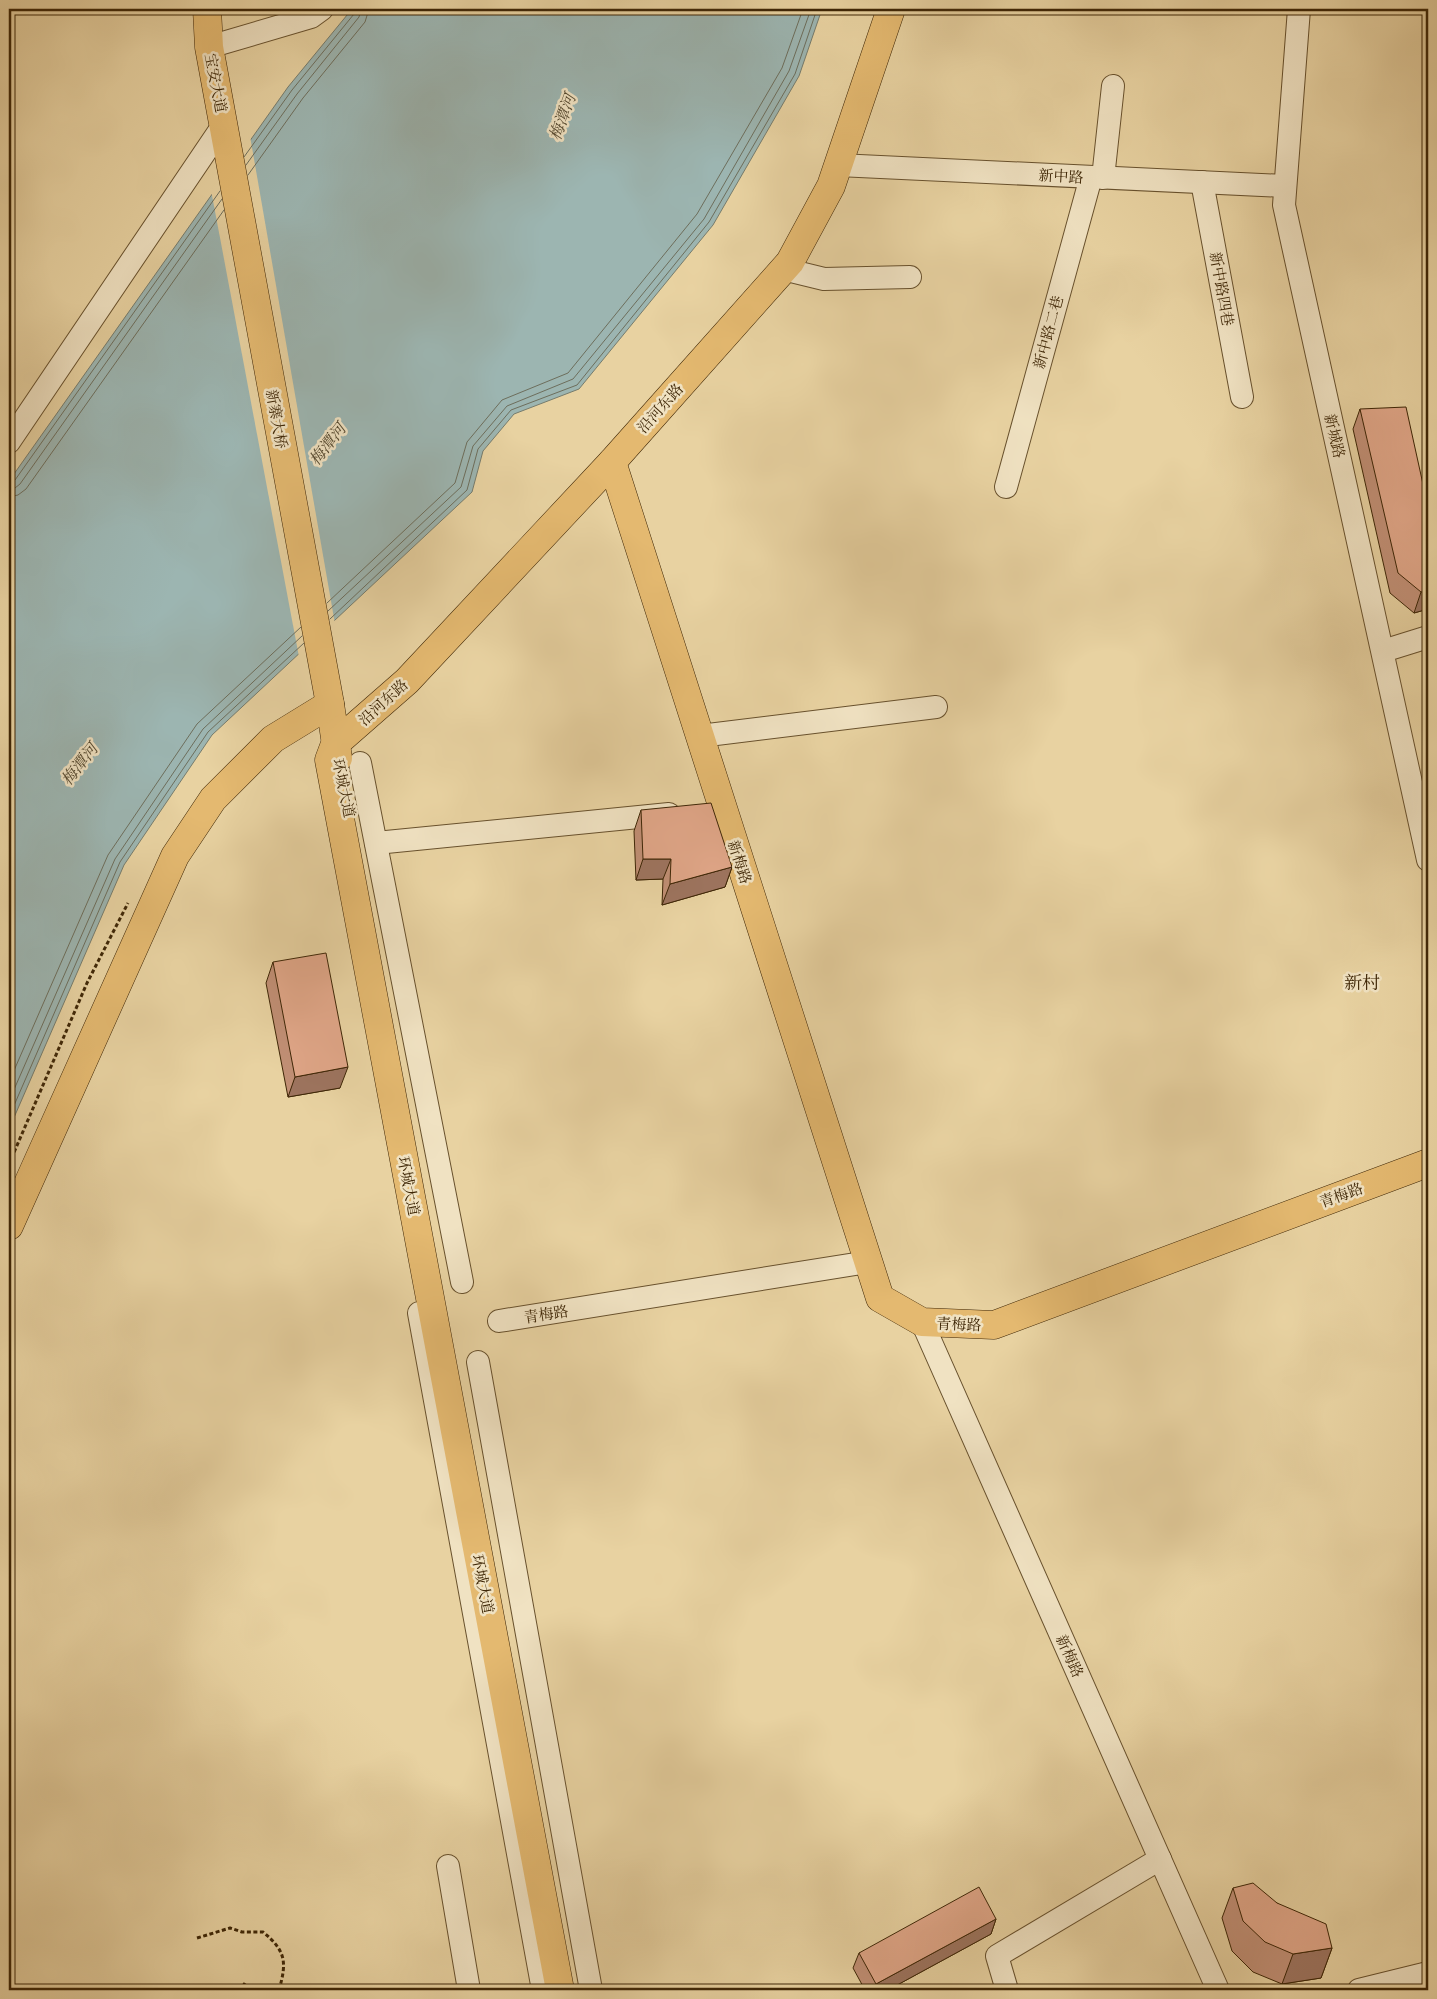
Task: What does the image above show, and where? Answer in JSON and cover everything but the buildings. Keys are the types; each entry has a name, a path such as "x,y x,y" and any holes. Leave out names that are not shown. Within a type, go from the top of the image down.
{"main road":[{"name":"沿河东路","path":"335,744 407,681 612,462 790,262 830,186 891,9"},
{"name":"宝安大道","path":"204,12 226,136"},
{"name":"新寨大桥","path":"226,136 329,698 335,744"},
{"name":"新梅路","path":"612,462 700,736 703,811 868,1262"},
{"path":"9,1226 175,856 213,799 272,740 329,698"},
{"name":"环城大道","path":"335,744 329,760 560,1990"},
{"name":"环城大道","path":"335,744 358,854 571,1990"},
{"name":"青梅路","path":"868,1262 880,1298 922,1322 994,1325 1428,1163"}],"street":[{"path":"209,47 311,17 322,9"},
{"name":"新城路","path":"1299,9 1284,205 1428,860"},
{"name":"新中路二巷","path":"1006,487 1097,177 1113,86"},
{"path":"9,442 226,136"},
{"name":"新中路","path":"838,165 1285,186"},
{"name":"新中路四巷","path":"1202,182 1242,397"},
{"path":"783,269 824,279 910,277"},
{"path":"1383,651 1428,637"},
{"path":"700,736 936,707"},
{"path":"360,763 462,1282"},
{"path":"320,773 543,1990"},
{"path":"376,843 703,811"},
{"name":"青梅路","path":"499,1321 868,1262"},
{"name":"新梅路","path":"922,1322 1218,1990"},
{"path":"478,1362 591,1990"},
{"path":"1007,1990 997,1956 1160,1859"},
{"path":"448,1866 469,1990"},
{"path":"1358,1990 1428,1973"}],"path":[{"path":"197,1938 230,1928 242,1932 263,1932 275,1942 286,1964 279,1990"},
{"path":"240,1990 245,1983"}],"water":[{"name":"梅潭河","path":"352,9 822,9 799,76 713,225 579,389 514,414 483,451 472,492 212,735 124,865 9,1129 9,481 288,87"}],"pier":[{"path":"250,136 335,624 299,657 211,190"}],"district":[{"name":"新村","path":"1362,982"}]}
